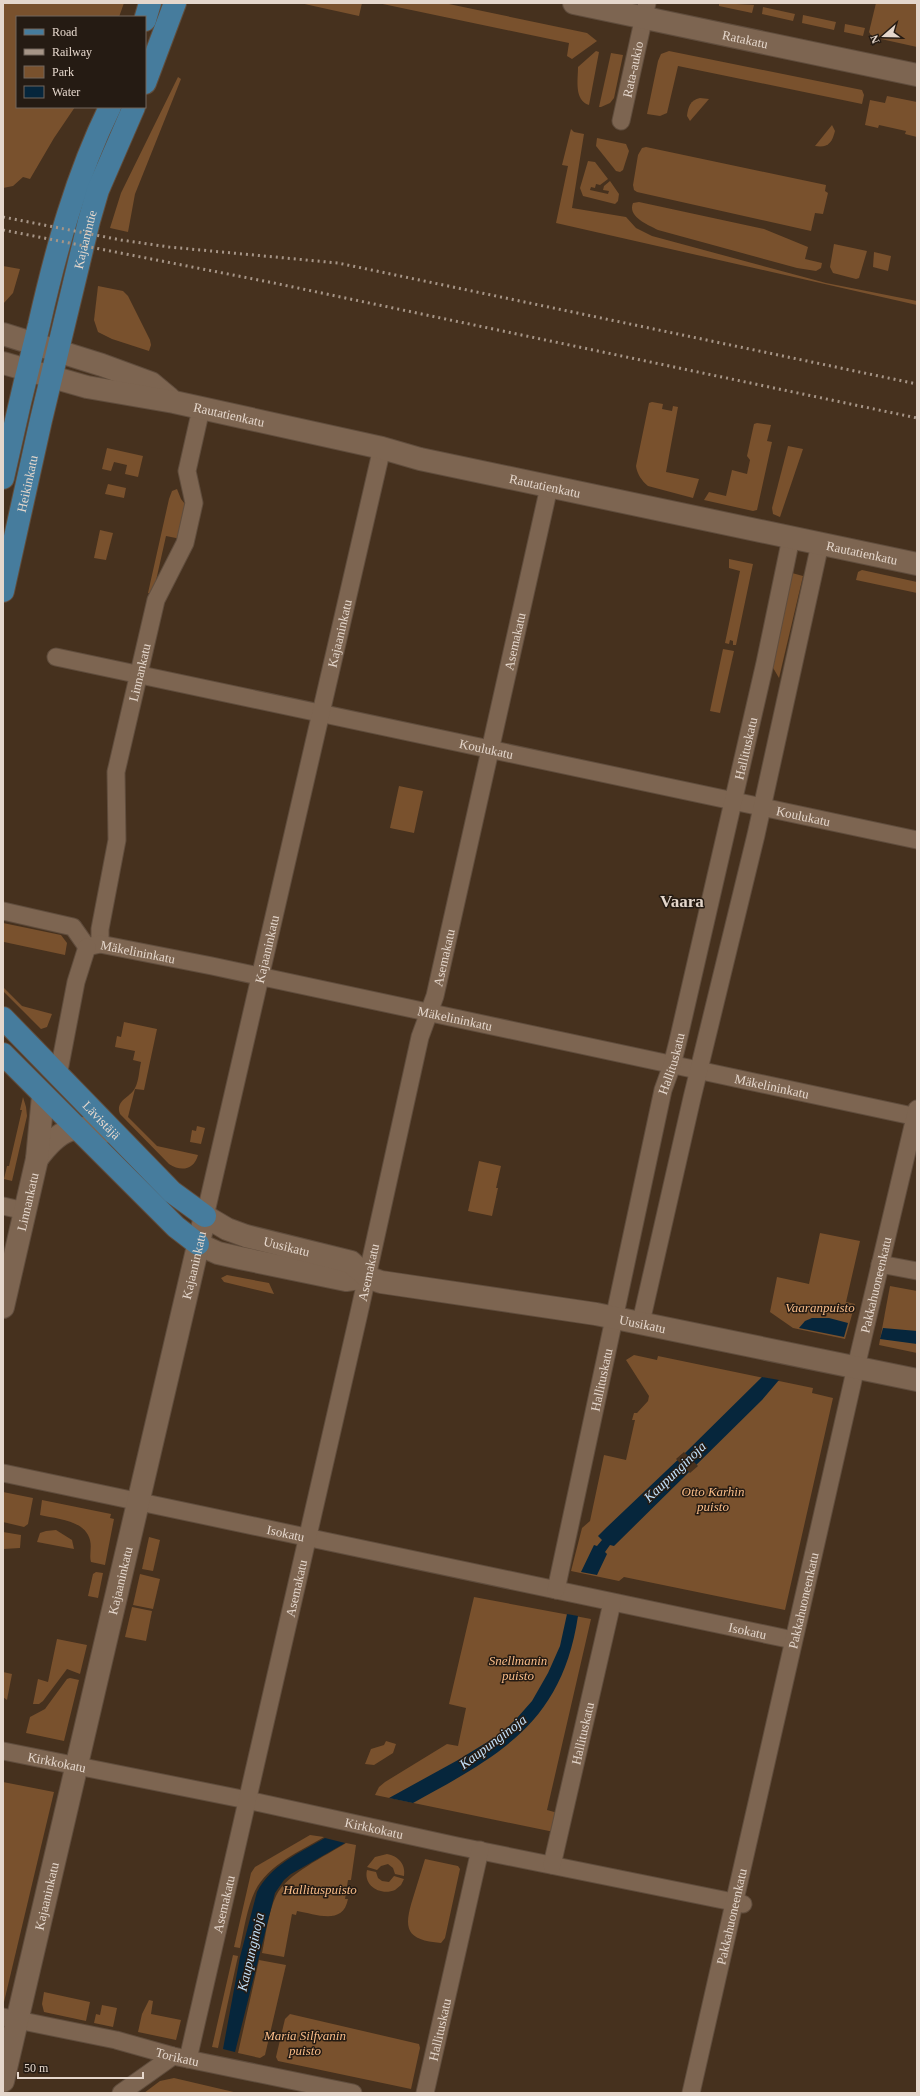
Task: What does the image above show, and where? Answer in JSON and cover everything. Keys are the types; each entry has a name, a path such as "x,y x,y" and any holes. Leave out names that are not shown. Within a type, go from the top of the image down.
{"main road":[{"path":"146,17 150,3"},
{"path":"146,80 175,3"},
{"name":"Ratakatu","path":"574,3 645,11 917,75"},
{"name":"Kajaanintie","path":"28,370 57,248 72,199 94,140 110,108"},
{"name":"Kajaanintie","path":"52,377 98,190 134,108"},
{"name":"Rautatienkatu","path":"3,334 59,350 151,384 174,402"},
{"name":"Rautatienkatu","path":"3,363 87,387 174,402 549,487 701,517 791,538 917,564"},
{"name":"Heikinkatu","path":"3,478 28,370"},
{"name":"Heikinkatu","path":"3,591 52,377"},
{"name":"Lävistäjä","path":"3,1018 112,1132 172,1192 205,1216"},
{"name":"Lävistäjä","path":"3,1054 43,1096 176,1227 198,1244"},
{"name":"Linnankatu","path":"3,1307 37,1159 43,1096"},
{"path":"37,1159 51,1140 75,1128 94,1128 112,1132"},
{"name":"Kajaaninkatu","path":"3,2081 10,2018 78,1766 205,1216"},
{"name":"Uusikatu","path":"205,1216 227,1229 246,1236 351,1262 367,1277 381,1282 641,1322 917,1380"},
{"name":"Uusikatu","path":"198,1244 218,1252 240,1258 346,1280 367,1277"}],"street":[{"name":"Rata-aukio","path":"621,121 645,11"},
{"name":"Linnankatu","path":"58,1076 76,982 94,946 100,929 117,840 116,772 140,675 156,600 185,543 194,502 187,471 201,409"},
{"name":"Kajaaninkatu","path":"205,1216 382,448"},
{"name":"Asemakatu","path":"180,2058 246,1800 367,1277 420,1037 435,996 549,487"},
{"name":"Hallituskatu","path":"562,1591 614,1318 663,1090 672,1065 733,801 791,538"},
{"path":"641,1322 762,808 820,544"},
{"name":"Koulukatu","path":"56,657 917,840"},
{"name":"Mäkelininkatu","path":"3,911 73,927 94,946 260,976 699,1071 916,1114"},
{"name":"Pakkahuoneenkatu","path":"691,2093 739,1903 793,1640 916,1114"},
{"path":"3,1206 25,1210"},
{"path":"880,1264 917,1271"},
{"name":"Isokatu","path":"3,1473 562,1591"},
{"path":"562,1591 612,1603"},
{"name":"Hallituskatu","path":"552,1865 612,1603"},
{"name":"Isokatu","path":"612,1603 793,1640"},
{"name":"Kirkkokatu","path":"3,1751 739,1903"},
{"name":"Hallituskatu","path":"425,2093 480,1850"},
{"name":"Torikatu","path":"10,2018 116,2040 289,2086 353,2093"},
{"path":"121,2093 154,2068 180,2058"}],"green space":[{"path":"3,3 124,3 119,16 16,16 16,108 74,108 54,138 30,179 23,177 13,186 3,188"},
{"path":"300,3 362,3 359,16"},
{"path":"378,3 444,3 587,33 597,41 572,59 567,56 569,43"},
{"path":"719,3 754,5 752,13 719,6"},
{"path":"876,3 917,3 917,47 872,37 869,32"},
{"path":"763,7 795,14 793,21 762,14"},
{"path":"803,15 836,22 834,30 802,23"},
{"path":"845,24 865,28 863,36 844,32"},
{"path":"596,51 599,52 589,105 581,99 579,94 578,67"},
{"path":"669,51 862,90 864,95 862,104 678,66 667,113 660,116 647,114 658,61 661,54"},
{"path":"611,53 623,55 614,98 610,103 599,107"},
{"path":"178,77 181,79 135,194 128,232 110,228 121,193"},
{"path":"887,96 917,102 917,137 905,134 906,131 879,125 878,128 865,125 870,100 885,103"},
{"path":"700,98 709,99 690,121 687,116 689,107 694,100"},
{"path":"832,125 835,131 831,142 823,146 815,146"},
{"path":"571,129 574,132 584,134 572,208 626,217 636,228 652,236 826,283 917,301 917,305 556,223 568,166 562,165"},
{"path":"597,138 626,144 629,151 623,170 620,172 616,171 596,146"},
{"path":"646,147 826,185 825,191 828,193 823,214 815,213 811,231 637,192 634,190 633,185 638,155 642,148"},
{"path":"588,161 595,162 608,179 600,185 596,184 595,188 591,187 590,190 608,194 609,191 603,190 604,186 610,181 619,194 618,201 615,204 583,196 580,188"},
{"path":"639,202 764,229 808,247 805,259 822,263 821,268 816,271 797,268 658,230 640,220 633,212 633,203"},
{"path":"834,244 867,251 859,278 856,279 833,273 830,267"},
{"path":"874,252 891,256 888,271 873,267"},
{"path":"3,266 20,269 13,293 3,304"},
{"path":"98,286 123,291 128,296 150,340 151,345 149,351 112,339 98,332 94,320"},
{"path":"652,402 663,404 662,409 672,411 673,406 678,407 666,472 699,479 693,498 648,486 637,472 636,466 649,403"},
{"path":"754,424 771,425 767,441 772,442 757,510 753,511 704,500 709,492 726,496 732,470 747,474 750,460 747,456"},
{"path":"788,446 803,449 780,517 773,514 772,508"},
{"path":"107,448 143,456 138,477 125,474 127,465 114,462 111,471 102,469"},
{"path":"108,484 126,488 124,498 105,494"},
{"path":"177,489 181,499 188,508 181,539 166,536 153,594 148,593 169,499 172,491"},
{"path":"100,530 113,533 106,560 94,558"},
{"path":"729,559 753,564 736,645 733,645 733,641 730,640 729,644 725,643 740,571 729,568"},
{"path":"862,570 917,582 917,593 856,580 858,572"},
{"path":"792,573 803,576 779,678 772,666"},
{"path":"723,649 734,651 720,713 710,711"},
{"path":"399,786 423,791 414,833 390,828"},
{"path":"3,923 61,935 67,943 65,955 4,942 3,944"},
{"path":"3,987 22,1006 52,1014 47,1027 41,1029 3,991"},
{"path":"124,1022 157,1029 144,1090 135,1089 128,1117 157,1146 198,1155 190,1167 182,1169 169,1164 120,1114 119,1109 121,1102 133,1091 136,1085 141,1062 133,1060 135,1051 115,1047 117,1036 121,1037"},
{"path":"23,1097 27,1116 12,1181 4,1179 7,1166 9,1166 22,1110 20,1110"},
{"path":"197,1126 205,1128 201,1144 190,1142 192,1130 196,1131"},
{"path":"479,1161 501,1166 492,1216 468,1211"},
{"name":"Vaaranpuisto","path":"820,1233 860,1241 846,1302 855,1304 845,1339 793,1328 770,1312 777,1277 809,1284"},
{"path":"227,1275 269,1283 274,1294 224,1282 221,1278"},
{"name":"Vaaranpuisto","path":"890,1286 917,1291 917,1353 879,1345"},
{"name":"Otto Karhin puisto","path":"634,1355 657,1360 658,1356 813,1388 812,1393 833,1398 785,1610 624,1577 619,1581 571,1571 582,1528 590,1521 604,1455 626,1460 635,1420 632,1420 634,1413 637,1413 648,1401 649,1396 626,1360"},
{"path":"3,1492 33,1498 28,1524 24,1527 3,1522"},
{"path":"42,1500 111,1514 110,1518 114,1519 105,1565 91,1562 90,1540 87,1533 82,1528 62,1519 40,1515"},
{"path":"56,1530 72,1540 74,1549 37,1542 40,1533"},
{"path":"3,1532 21,1535 20,1548 3,1549"},
{"path":"149,1537 160,1540 153,1571 142,1569"},
{"path":"96,1572 103,1573 98,1598 88,1596 93,1574"},
{"path":"140,1574 160,1579 153,1609 133,1605"},
{"name":"Snellmanin puisto","path":"474,1597 591,1619 547,1810 558,1813 554,1832 375,1795 379,1787 385,1782 447,1744 458,1746 466,1708 449,1704"},
{"path":"132,1607 152,1611 146,1641 125,1637"},
{"path":"57,1639 87,1645 80,1674 67,1669 43,1701 39,1704 33,1704 38,1679 48,1682"},
{"path":"3,1672 12,1674 7,1700 3,1697"},
{"path":"70,1678 79,1680 64,1741 26,1733 30,1717 45,1709 67,1679"},
{"path":"386,1741 396,1744 393,1753 374,1765 365,1764 371,1749 384,1745"},
{"path":"3,1782 54,1792 4,2002 3,2002"},
{"path":"310,1835 324,1837 276,1866 261,1882 255,1891 250,1904 240,1948 234,1947 251,1873 255,1867"},
{"name":"Hallituspuisto","path":"346,1843 356,1845 351,1880 348,1880 345,1899 348,1899 341,1913 320,1916 297,1911 296,1915 292,1914 284,1957 262,1953 271,1909 281,1888 288,1880 307,1866"},
{"path":"387,1854 400,1861 404,1868 404,1876 395,1874 393,1868 388,1864 381,1866 377,1870 367,1867 375,1857"},
{"path":"425,1859 458,1866 460,1869 445,1938 441,1943 420,1939 414,1936 408,1925 410,1909"},
{"path":"367,1870 376,1872 378,1878 382,1881 389,1882 394,1876 404,1879 401,1885 395,1890 390,1892 379,1891 370,1885 366,1876"},
{"path":"233,1955 238,1956 218,2048 212,2047"},
{"path":"259,1960 286,1965 265,2055 260,2058 238,2053"},
{"path":"44,1992 90,2002 86,2021 44,2012 42,2004"},
{"path":"149,2000 153,2001 151,2014 181,2020 176,2040 138,2032 142,2014"},
{"path":"102,2005 117,2008 113,2027 94,2023 96,2014 100,2015"},
{"name":"Maria Silfvanin puisto","path":"290,2014 419,2044 420,2048 411,2089 278,2061 276,2057 285,2019"},
{"path":"174,2078 238,2093 144,2093 160,2081"}],"water":[{"path":"812,1318 829,1318 848,1323 844,1337 799,1328 805,1321"},
{"path":"883,1328 917,1331 917,1344 880,1339"},
{"name":"Kaupunginoja","path":"762,1377 779,1380 762,1400 614,1546 610,1545 605,1552 607,1554 597,1575 581,1572 594,1545 597,1546 602,1540 598,1536"},
{"name":"Kaupunginoja","path":"567,1614 578,1616 570,1653 558,1684 542,1710 522,1732 499,1751 473,1769 413,1803 389,1798 458,1760 502,1733 517,1718 532,1701 548,1673 560,1646"},
{"name":"Kaupunginoja","path":"325,1838 345,1843 291,1874 284,1880 275,1893 235,2052 223,2049 240,1957 257,1892 270,1874 286,1860"}],"pier":[{"path":"684,1452 698,1466 690,1473 676,1459"}],"railway":[{"path":"3,217 121,240 169,247 338,263 917,384"},
{"path":"3,230 274,283 917,418"}],"district":[{"name":"Vaara","path":"682,901"}]}
